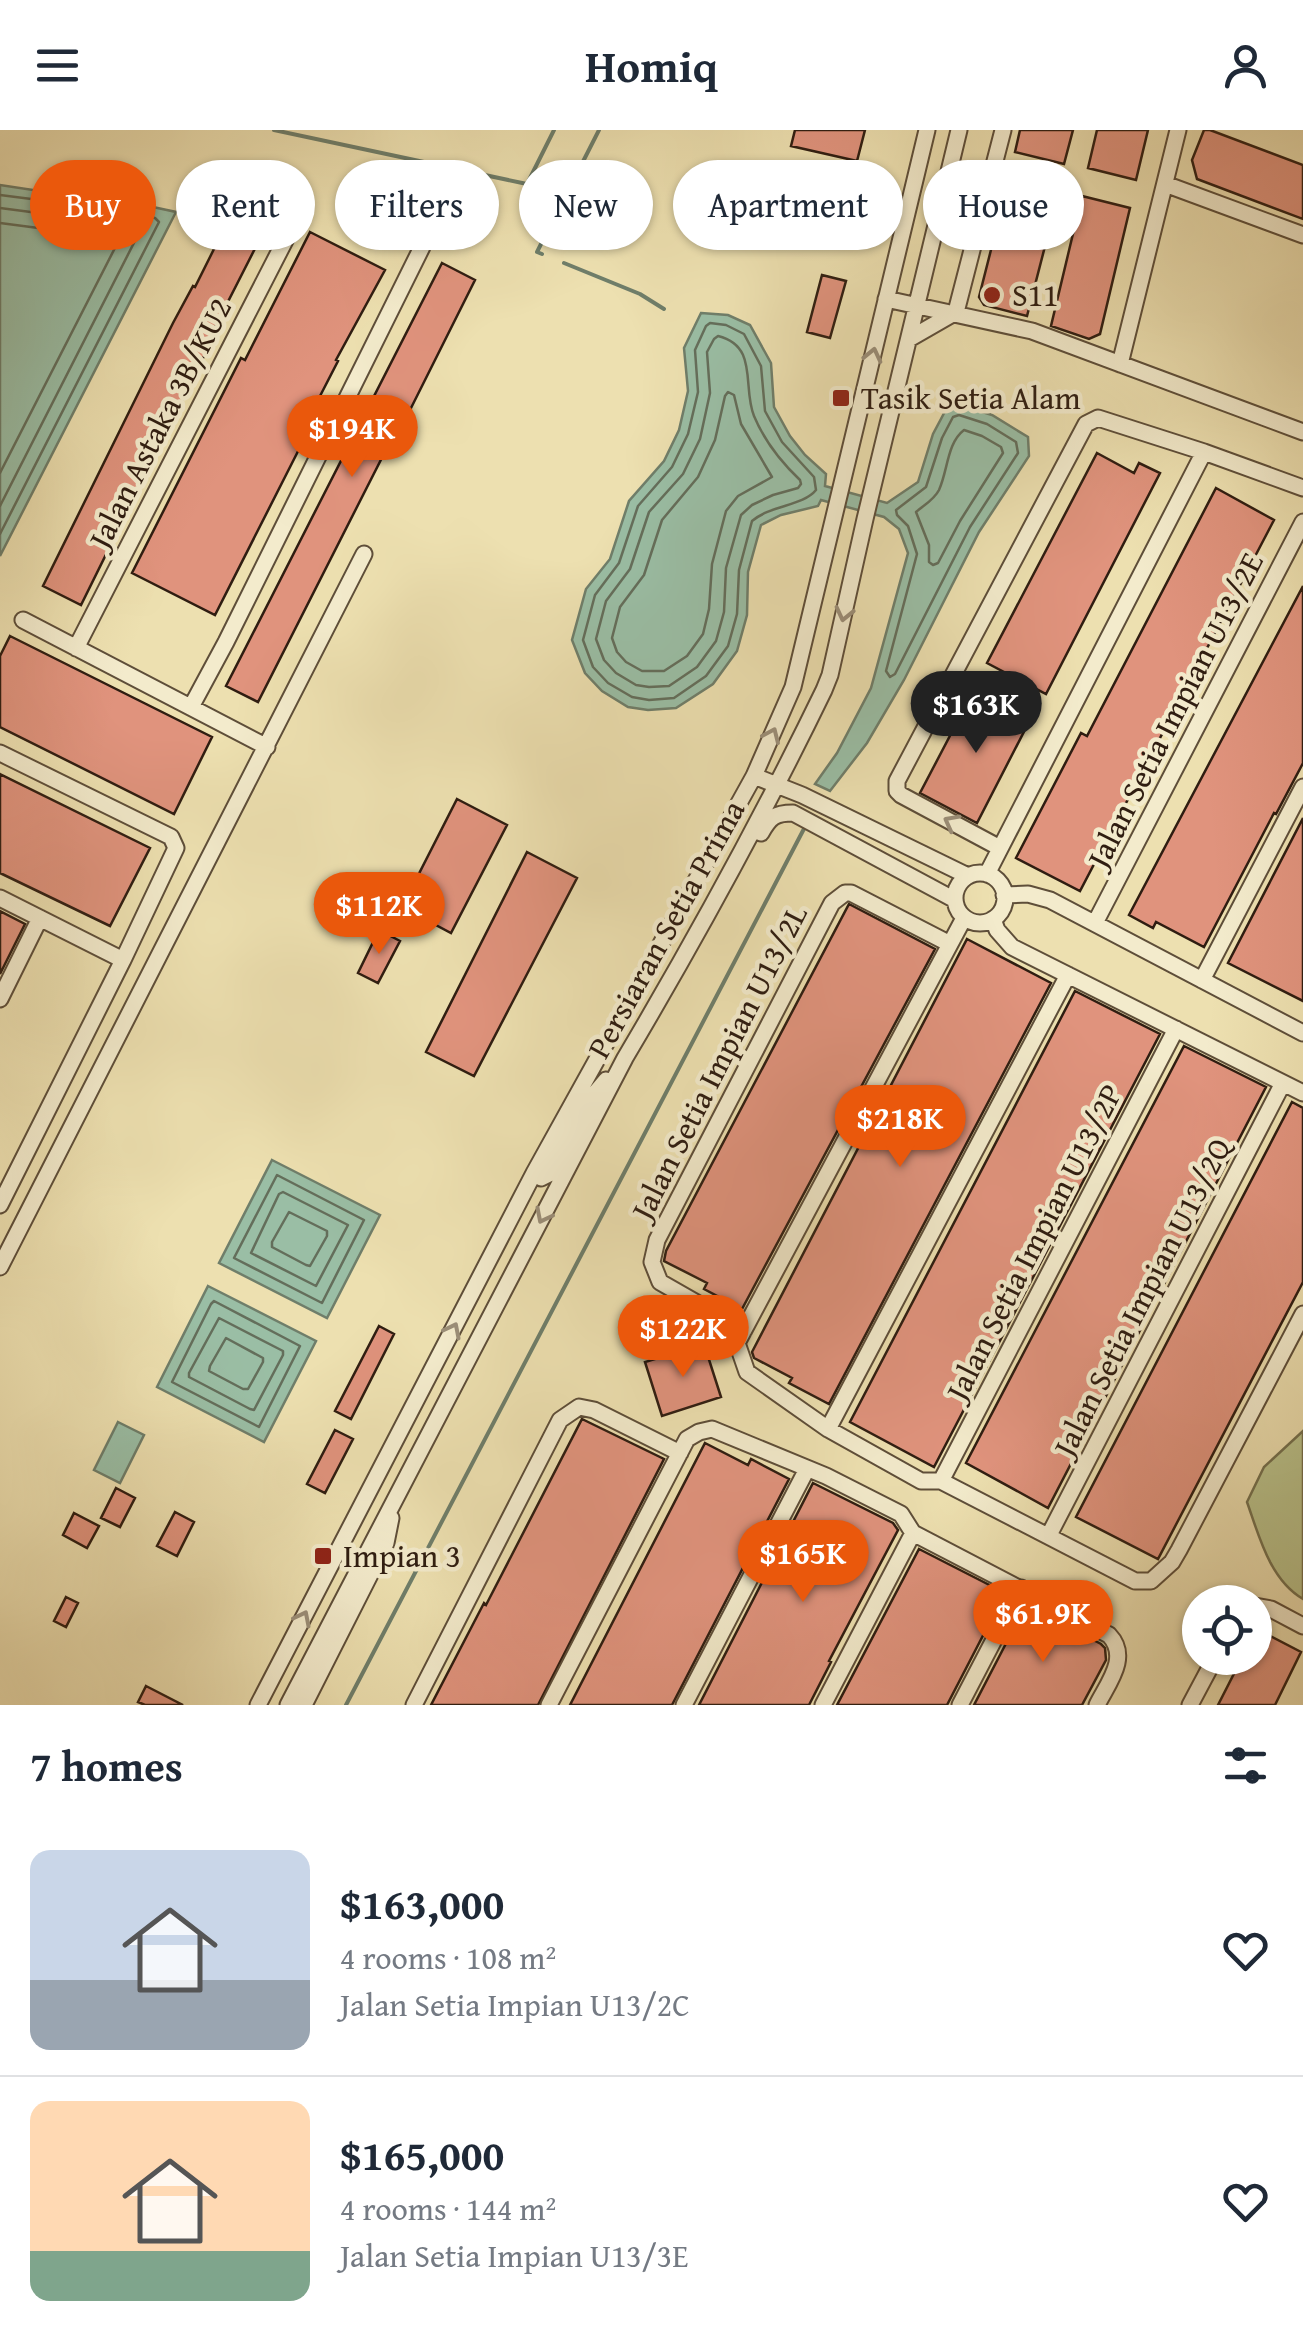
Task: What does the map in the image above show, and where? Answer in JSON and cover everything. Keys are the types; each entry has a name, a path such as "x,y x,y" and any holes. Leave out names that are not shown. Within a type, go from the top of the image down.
{"street":[{"name":"Persiaran Setia Prima","path":"258,1705 534,1173 754,776 793,687 927,130"},
{"name":"Persiaran Setia Prima","path":"288,1705 625,1058 778,786 824,690 959,130"},
{"path":"908,339 956,312 1003,130"},
{"path":"1120,364 1178,130"},
{"path":"1165,184 1303,235"},
{"name":"Jalan Astaka 3B/KU2","path":"76,648 280,250"},
{"path":"191,706 421,250"},
{"path":"922,282 956,312"},
{"path":"886,298 1032,330 1303,432"},
{"path":"1000,848 901,796 897,781 1086,424 1098,418 1303,488"},
{"path":"987,874 1204,452"},
{"name":"Jalan Setia Impian U13/2E","path":"1095,924 1303,522"},
{"path":"0,1266 364,554"},
{"path":"22,620 267,747"},
{"path":"802,795 795,772 824,714 824,690"},
{"path":"0,753 174,840 176,853 0,1204"},
{"path":"754,776 802,795 968,876"},
{"path":"1202,980 1303,787"},
{"path":"686,955 711,927 768,821 778,813 793,813 955,900"},
{"path":"895,868 906,847"},
{"path":"987,874 999,882 1004,895 1002,909 993,919 978,923 964,918 956,907 958,886 968,876 987,874"},
{"name":"Jalan Setia Impian U13/2L","path":"741,1337 660,1282 652,1262 657,1240 832,904 845,892 851,893 950,944"},
{"path":"1004,895 1028,894 1050,900 1303,1034"},
{"path":"0,898 124,960"},
{"path":"0,998 40,918"},
{"path":"964,918 741,1337 747,1372 828,1429 922,1482 941,1481 1136,1580 1151,1581 1179,1550 1303,1314"},
{"path":"993,919 1012,947 1303,1094"},
{"path":"828,1429 1068,975"},
{"name":"Jalan Setia Impian U13/2P","path":"941,1481 1176,1030"},
{"path":"534,1173 541,1178 550,1174 590,1099 625,1058"},
{"name":"Jalan Setia Impian U13/2Q","path":"1049,1535 1283,1084"},
{"path":"414,1705 560,1420 579,1407 594,1410 683,1446"},
{"path":"549,1705 683,1446 699,1432 712,1429 808,1469 900,1514 914,1533 1109,1634 1118,1650 1116,1668 1096,1705"},
{"path":"684,1705 808,1469"},
{"path":"304,1705 386,1542 393,1504"},
{"path":"823,1705 914,1533"},
{"path":"960,1705 1021,1588"},
{"path":"1272,1610 1303,1626"},
{"path":"1190,1705 1205,1675"}],"shaded area":[{"path":"1303,1431 1303,1599 1274,1569 1247,1502 1264,1467"}],"water":[{"path":"0,185 30,190 30,250 156,250 156,208 176,212 0,556"},
{"path":"701,313 728,315 750,325 771,363 774,407 790,436 826,474 825,486 887,503 918,482 933,434 950,402 992,415 1028,437 1029,456 979,532 904,680 867,743 830,791 815,784 837,753 871,688 908,553 899,529 884,517 821,500 818,506 781,515 761,525 748,572 747,615 737,651 713,684 676,708 628,707 602,691 585,673 572,640 586,589 610,559 629,501 664,461 679,430 688,391 684,348"},
{"path":"272,1160 380,1215 327,1318 219,1263"},
{"path":"208,1286 316,1341 264,1442 157,1387"},
{"path":"118,1422 144,1435 120,1483 94,1470"}],"building":[{"path":"795,130 865,130 857,160 791,146"},
{"path":"1020,130 1073,130 1065,160 1015,152"},
{"path":"1097,130 1148,130 1136,180 1088,168"},
{"path":"1204,130 1303,165 1303,219 1197,179 1192,160"},
{"path":"1084,196 1130,208 1100,334 1089,339 1051,326 1069,250 1084,250"},
{"path":"315,235 335,245 335,250 346,250 385,270 336,360 319,398 324,400 215,615 132,573 241,358 245,360 301,250 315,250"},
{"path":"214,250 254,250 81,605 43,586 173,323"},
{"path":"991,250 1044,250 1027,316 984,305 979,297"},
{"path":"442,263 475,280 258,702 226,686"},
{"path":"822,275 846,281 830,338 807,332"},
{"path":"1097,453 1134,473 1139,463 1160,473 1046,694 987,663"},
{"path":"1216,488 1274,520 1080,891 1016,858 1081,733 1087,736"},
{"path":"1303,586 1303,763 1204,947 1156,922 1153,928 1129,915"},
{"path":"10,636 212,737 174,814 0,727 0,656"},
{"path":"975,688 1031,718 977,823 920,793"},
{"path":"0,774 150,848 110,926 0,873"},
{"path":"457,799 507,825 451,933 402,907"},
{"path":"1303,818 1303,1001 1228,963"},
{"path":"527,852 577,878 474,1076 426,1052"},
{"path":"849,904 935,949 742,1309 704,1289 707,1283 664,1261 666,1251"},
{"path":"0,911 25,924 0,974"},
{"path":"379,930 400,941 378,983 358,973"},
{"path":"967,939 1051,983 829,1404 789,1383 792,1378 754,1358 752,1352"},
{"path":"1075,991 1160,1034 934,1467 850,1422"},
{"path":"1184,1046 1266,1087 1048,1508 966,1463"},
{"path":"1292,1102 1303,1108 1303,1282 1158,1559 1076,1517"},
{"path":"379,1326 394,1334 351,1419 335,1411"},
{"path":"704,1344 721,1397 662,1416 645,1362"},
{"path":"582,1419 664,1459 538,1705 431,1705 486,1605"},
{"path":"335,1430 353,1439 325,1493 307,1484"},
{"path":"705,1443 748,1465 751,1459 789,1479 672,1705 570,1705"},
{"path":"813,1483 893,1523 898,1530 809,1705 699,1705"},
{"path":"116,1488 135,1498 120,1527 101,1518"},
{"path":"175,1512 194,1522 177,1556 157,1546"},
{"path":"74,1513 99,1526 87,1548 63,1535"},
{"path":"919,1549 1005,1593 947,1705 837,1705"},
{"path":"66,1597 78,1603 66,1627 54,1621"},
{"path":"1026,1605 1105,1648 1106,1660 1082,1705 974,1705"},
{"path":"1272,1637 1301,1652 1275,1705 1218,1705 1233,1675 1272,1675"},
{"path":"146,1686 183,1705 138,1702"}],"waterway":[{"path":"274,130 527,184 554,130"},
{"path":"542,254 537,252 599,130"},
{"path":"564,263 640,294 664,309"},
{"path":"346,1705 807,823"}],"place":[{"name":"S11","path":"992,295"},
{"name":"Tasik Setia Alam","path":"841,398"},
{"name":"Impian 3","path":"323,1556"}]}
